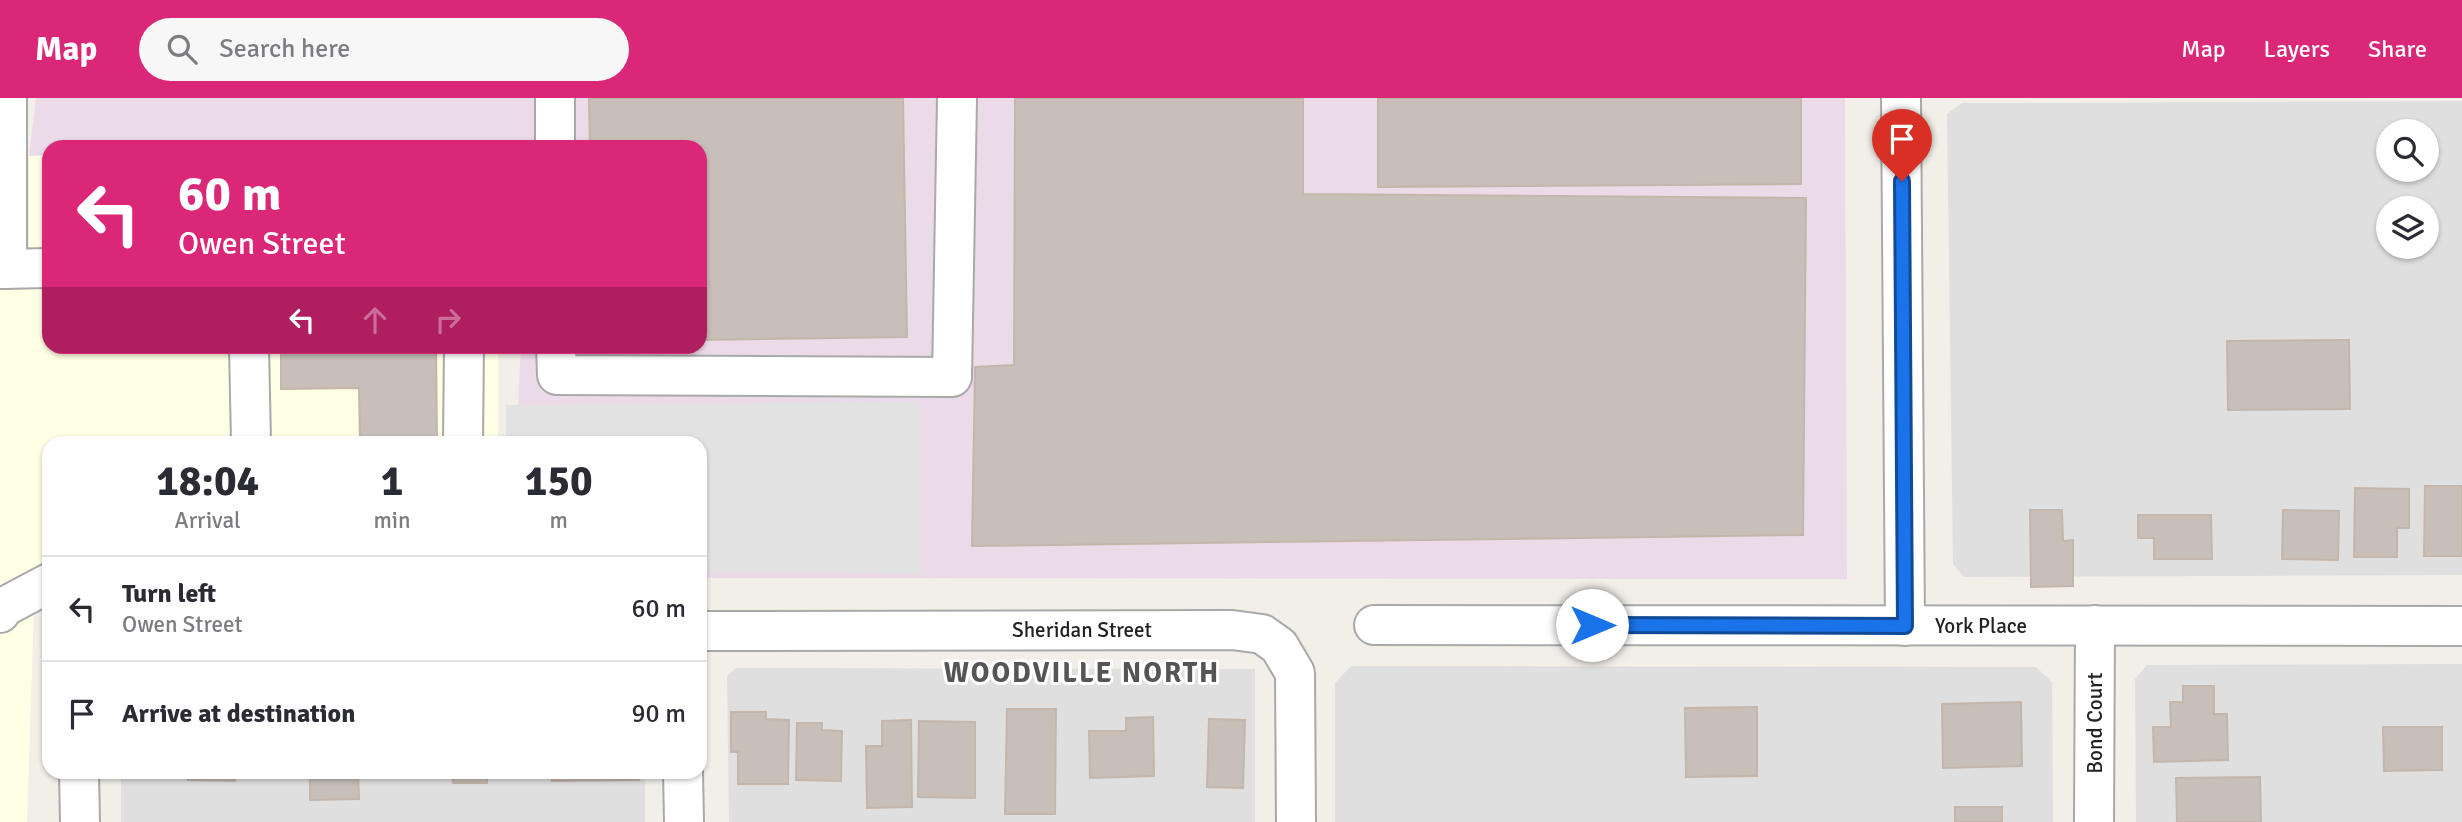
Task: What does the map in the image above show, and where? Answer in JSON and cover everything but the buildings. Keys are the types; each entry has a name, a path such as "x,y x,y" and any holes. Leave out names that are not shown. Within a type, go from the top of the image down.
{"street":[{"path":"7,98 3,269 42,268"},
{"path":"555,98 555,140"},
{"path":"556,354 557,375 952,377 957,98"},
{"path":"1901,98 1905,626"},
{"path":"249,354 251,436"},
{"path":"463,436 464,354"},
{"path":"0,613 4,607 42,587"},
{"name":"York Place","path":"1374,625 2462,626"},
{"name":"Bond Court","path":"2094,822 2095,625"},
{"name":"Sheridan Street","path":"707,631 1232,630 1262,634 1279,646 1295,673 1296,822"},
{"path":"79,779 80,822"},
{"path":"683,779 684,822"}],"shaded area":[{"path":"36,98 1845,98 1847,579 707,578 707,436 516,436 521,354 707,354 707,140 42,140 42,155 29,156"},
{"path":"2462,101 2462,575 1964,577 1953,564 1947,114 1962,103"},
{"path":"42,155 42,354 498,354 498,436 42,436 42,601 34,606 27,822 0,822 0,290 29,290 29,156"},
{"path":"920,402 922,573 707,572 707,436 506,436 506,405"},
{"path":"2462,664 2462,822 2136,822 2135,679 2147,665"},
{"path":"1351,666 2036,667 2052,682 2053,822 1335,822 1335,683"},
{"path":"736,668 1255,669 1255,822 729,822 727,676"},
{"path":"121,779 645,779 645,822 121,822"}],"district":[{"name":"WOODVILLE NORTH","path":"1082,673"}],"route":[{"path":"1592,625 1905,626 1902,181"}]}
